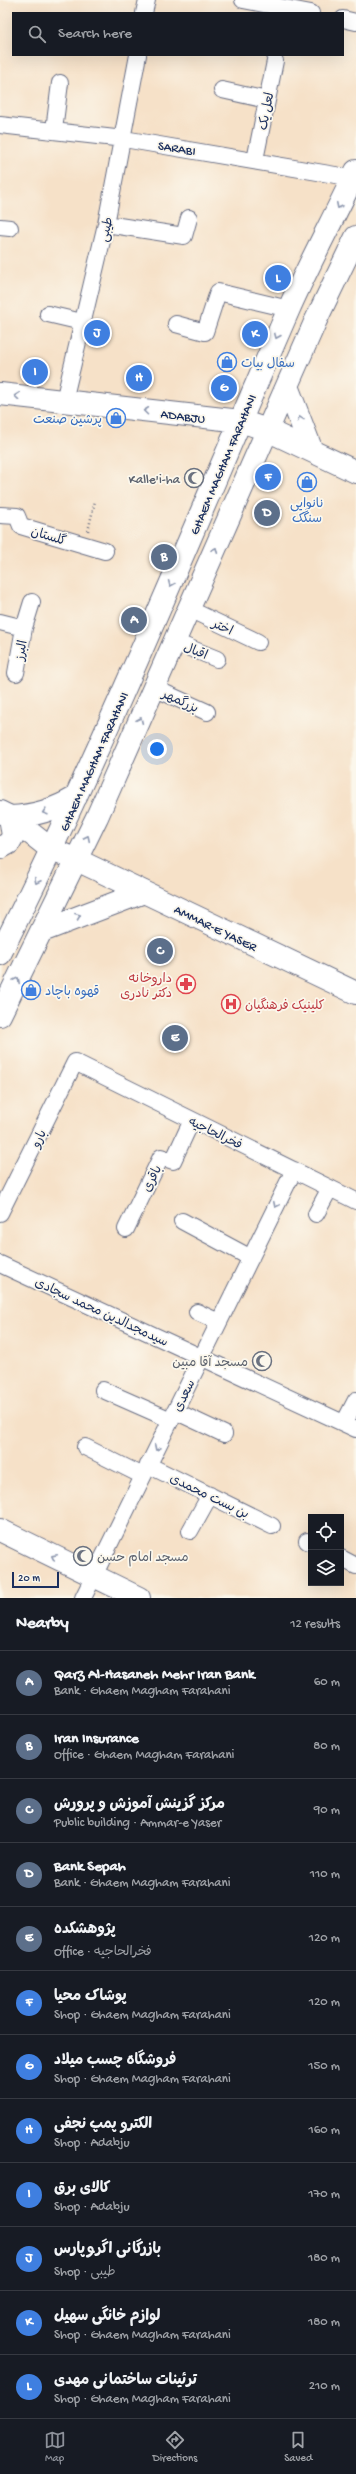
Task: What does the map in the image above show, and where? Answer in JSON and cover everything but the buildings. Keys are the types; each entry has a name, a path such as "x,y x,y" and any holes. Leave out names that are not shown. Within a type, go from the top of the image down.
{"main road":[{"name":"GHAEM MAGHAM FARAHANI","path":"0,954 52,850 135,668 289,309 354,174"},
{"name":"GHAEM MAGHAM FARAHANI","path":"0,1015 77,860 189,610 316,320 356,237"},
{"path":"287,386 312,451"},
{"name":"ADABJU","path":"0,394 241,421 268,430 356,472"},
{"path":"5,814 41,814 59,808 76,797"},
{"path":"0,849 9,843 14,836 5,814"},
{"path":"5,814 52,850"},
{"path":"0,849 52,850"},
{"name":"AMMAR-E YASER","path":"52,850 77,860 356,993"},
{"path":"42,931 144,892"},
{"path":"0,1530 140,1598"}],"street":[{"path":"144,12 147,0"},
{"path":"243,0 306,12"},
{"path":"344,19 356,22"},
{"name":"طیبی","path":"64,401 106,224 124,139 138,56"},
{"name":"لعل یک","path":"255,160 275,61"},
{"path":"54,130 60,83"},
{"path":"222,90 267,100"},
{"name":"SARABI","path":"0,125 124,139 354,174"},
{"path":"106,224 184,236 189,218"},
{"path":"176,324 205,332 218,292 289,309"},
{"path":"48,314 82,322"},
{"name":"گلستان","path":"0,515 17,516 21,526 105,551"},
{"path":"24,628 32,602"},
{"name":"اختر","path":"189,610 258,642"},
{"name":"البرز","path":"0,622 24,628 16,673"},
{"name":"اقبال","path":"174,642 217,659"},
{"name":"بزرگمهر","path":"154,688 207,712"},
{"name":"فخرالحاجیه","path":"75,1062 356,1201"},
{"name":"بارو","path":"0,1213 75,1062"},
{"name":"باقری","path":"126,1229 161,1157 172,1161 192,1120"},
{"name":"سعدی","path":"83,1598 294,1170"},
{"path":"316,1214 330,1188"},
{"path":"182,1221 251,1258"},
{"name":"سیدمجدالدین محمد سجادی","path":"0,1264 350,1426"},
{"path":"197,1312 219,1322"},
{"path":"103,1390 224,1434"},
{"path":"350,1426 356,1400"},
{"name":"بن بست محمدی","path":"85,1447 210,1495 272,1526"},
{"path":"190,1531 210,1495"},
{"path":"344,1560 356,1566"}],"path":[{"path":"85,545 95,501"}],"place":[{"name":"ترئینات ساختمانی مهدی","path":"278,278"},
{"name":"بازرگانی اگروپارس","path":"97,333"},
{"name":"لوازم خانگی سهیل","path":"255,334"},
{"name":"سفال بیات","path":"227,362"},
{"name":"کالای برق","path":"35,372"},
{"name":"الکترو پمپ نجفی","path":"139,378"},
{"name":"فروشگاه چسب میلاد","path":"224,388"},
{"name":"پرشین صنعت","path":"116,418"},
{"name":"پوشاک محیا","path":"268,477"},
{"name":"Kalle'i-ha","path":"194,478"},
{"name":"نانوایی سنگک","path":"307,482"},
{"name":"Bank Sepah","path":"267,513"},
{"name":"Iran Insurance","path":"164,557"},
{"name":"Qarz Al-Hasaneh Mehr Iran Bank","path":"134,620"},
{"name":"مرکز گزینش آموزش و پرورش","path":"160,951"},
{"name":"داروخانه دکتر نادری","path":"186,984"},
{"name":"قهوه باچاد","path":"31,990"},
{"name":"کلینیک فرهنگیان","path":"231,1004"},
{"name":"پژوهشکده","path":"175,1038"},
{"name":"مسجد آقا مبین","path":"262,1361"},
{"name":"مسجد امام حسن","path":"83,1556"}]}
